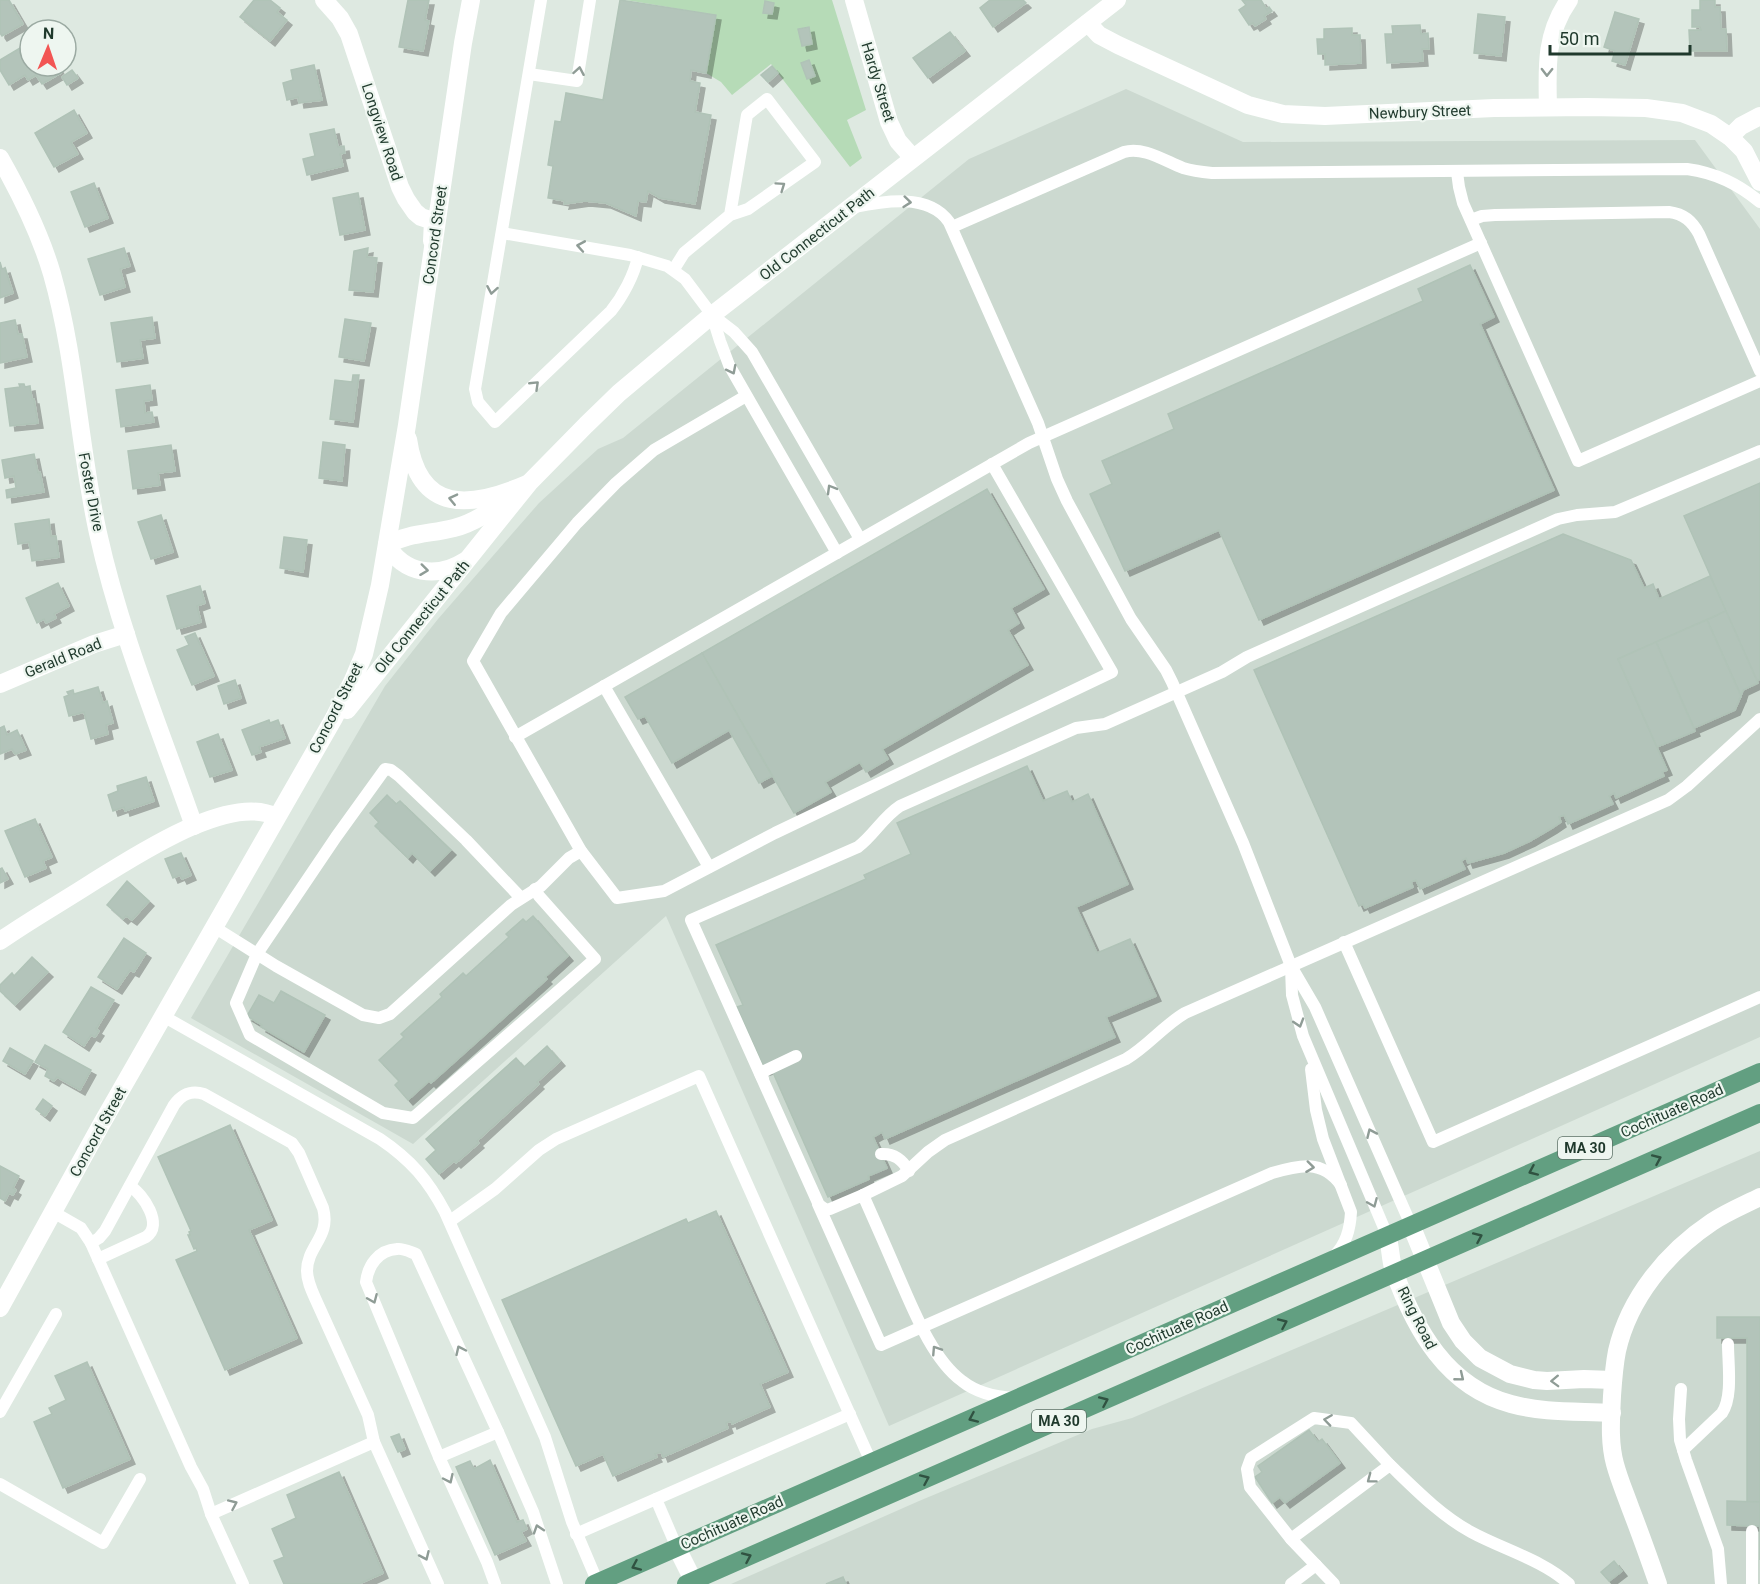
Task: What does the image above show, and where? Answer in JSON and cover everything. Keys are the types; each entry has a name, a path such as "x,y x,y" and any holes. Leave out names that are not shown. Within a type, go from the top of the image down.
{"main road":[{"name":"Cochituate Road","path":"596,1583 1760,1072"},
{"name":"MA 30","path":"691,1583 1760,1113"}],"street":[{"name":"Longview Road","path":"324,0 340,18 349,34 391,164 403,193 415,212 433,221 431,261"},
{"name":"Concord Street","path":"0,1308 347,694 364,654 375,610 407,425 471,0"},
{"name":"Hardy Street","path":"854,0 889,122 898,141 913,158"},
{"name":"Old Connecticut Path","path":"314,752 529,483 619,393 712,315 1118,0"},
{"path":"1548,107 1549,46 1554,26 1569,0"},
{"name":"Newbury Street","path":"1088,23 1099,35 1118,45 1235,99 1272,112 1325,116 1548,107 1631,107 1671,111 1702,120 1730,137 1744,151 1760,182"},
{"path":"1730,137 1742,126 1760,116"},
{"name":"Foster Drive","path":"0,158 27,210 51,272 67,341 90,495 107,570 126,633 194,826"},
{"path":"407,425 411,452 418,473 429,488 443,497 458,501 474,501 529,483"},
{"name":"Old Connecticut Path","path":"387,545 403,537 456,528 472,521 529,483"},
{"path":"387,545 401,563 419,570 444,570 469,558"},
{"name":"Gerald Road","path":"0,684 126,633"},
{"path":"0,941 162,840 228,815 253,811 266,812 276,817"},
{"path":"1658,1584 1615,1464 1612,1443 1613,1380 1623,1331 1638,1301 1660,1268 1690,1238 1713,1221 1760,1197"},
{"name":"Ring Road","path":"1411,1225 1456,1333 1471,1350 1489,1364 1510,1374 1534,1380 1613,1380"},
{"name":"Ring Road","path":"1387,1235 1395,1273 1415,1319 1434,1352 1472,1387 1498,1399 1525,1407 1612,1413"},
{"path":"677,1548 691,1583"}],"lane":[{"path":"541,0 475,389 478,402 495,422 611,311 634,271 638,256"},
{"path":"530,74 577,81 590,0"},
{"path":"674,269 684,253 730,215 747,208 815,162 766,99 747,115 730,215"},
{"path":"952,227 1130,150 1143,152 1187,169 1212,173 1687,169 1710,173 1727,180 1760,202"},
{"path":"1457,172 1461,195 1471,220 1578,461 1760,381"},
{"path":"853,207 895,201 925,205 942,213 952,227 1043,436 1067,501 1131,619 1166,670 1177,693 1243,843 1291,966 1316,1007 1411,1225"},
{"path":"1471,220 1495,215 1669,212 1681,215 1692,223 1699,234 1760,371"},
{"path":"502,232 638,256 674,269 685,279 712,315 734,332 752,352 861,539"},
{"path":"515,737 1043,436 1481,243"},
{"path":"712,315 724,354 837,553"},
{"path":"747,396 654,450 616,483 577,524 501,613 473,662 581,851 617,898 664,891 786,828 1112,672 992,464"},
{"path":"1760,451 1616,512 1558,519 1250,655 1226,670 1177,693 1105,724 1076,728 905,804 890,814 858,847 691,920 819,1205 826,1210 848,1195 863,1195 895,1181 945,1140 1119,1063 1140,1050 1185,1012 1668,800 1681,792 1760,720"},
{"path":"604,686 709,867"},
{"path":"521,898 466,840 399,776 385,769 257,954 236,1003 250,1035 383,1113 413,1119 595,959 535,889"},
{"path":"214,927 363,1015 379,1018 393,1011 521,898 546,881 569,858 581,851"},
{"path":"1344,942 1433,1142 1760,997"},
{"path":"1291,966 1294,1008 1310,1055 1387,1235"},
{"path":"163,1016 391,1147 423,1176 450,1221 546,1437 576,1534 596,1583"},
{"path":"1310,1055 1319,1124 1327,1152 1348,1203 1350,1223 1341,1250 1325,1263"},
{"path":"796,1056 760,1072 881,1346 1272,1173 1298,1166 1312,1166 1332,1175 1341,1185"},
{"path":"450,1221 495,1189 539,1150 556,1139 699,1076 871,1462"},
{"path":"91,1243 105,1231 176,1102 188,1093 204,1094 291,1143 298,1153 326,1217 324,1231 309,1260 307,1278 368,1414 374,1442 438,1584"},
{"path":"881,1154 888,1153 896,1156 909,1171"},
{"path":"98,1259 146,1238 152,1233 154,1224 145,1202 140,1194 130,1186"},
{"path":"863,1195 922,1328 948,1367 962,1382 972,1388 988,1394 1018,1398"},
{"path":"53,1212 81,1228 91,1243 190,1467 203,1489 243,1584"},
{"path":"495,1584 438,1457 366,1282 367,1271 383,1252 398,1248 416,1254 498,1432 532,1512 557,1584"},
{"path":"0,1412 56,1314"},
{"path":"1683,1450 1726,1408 1728,1344"},
{"path":"1681,1389 1679,1430 1683,1450 1718,1549 1721,1584"},
{"path":"576,1534 850,1414"},
{"path":"1334,1584 1291,1539 1250,1487 1247,1469 1251,1458 1314,1418 1351,1423 1390,1465 1440,1511 1460,1525 1551,1570 1569,1584"},
{"path":"438,1457 498,1432"},
{"path":"212,1514 374,1442"},
{"path":"1291,1539 1390,1465"},
{"path":"0,1484 104,1543 140,1479"},
{"path":"656,1499 677,1548"},
{"path":"1752,1531 1752,1584"},
{"path":"1290,1584 1316,1565"}],"shaded area":[{"path":"1126,89 1243,142 1695,140 1760,229 1760,1037 889,1426 666,916 413,1144 191,1018 385,686 438,619 539,503 598,449 623,438 969,159"},
{"path":"1760,1151 1760,1584 731,1584 919,1501 1092,1429 1132,1418"}],"green space":[{"path":"626,0 832,0 866,110 847,120 862,158 850,167 771,64 732,95 721,82 706,73 715,15"}],"building":[{"path":"0,0 9,0 20,18 18,27 2,36 0,33"},
{"path":"254,0 270,0 280,8 277,12 287,20 270,41 240,17"},
{"path":"408,0 429,0 425,20 429,21 423,51 399,47"},
{"path":"620,0 716,15 706,73 691,70 690,81 700,83 695,112 711,115 695,204 660,198 648,191 646,202 638,201 636,216 606,203 585,201 564,204 565,201 548,198 553,166 548,165 555,121 561,122 566,93 603,100"},
{"path":"990,0 1023,0 1026,3 993,27 980,8"},
{"path":"1242,0 1261,0 1267,10 1269,7 1272,11 1264,16 1266,19 1255,26 1253,23 1249,25 1239,10 1246,5"},
{"path":"1700,0 1715,0 1715,7 1720,7 1721,29 1726,29 1727,51 1690,51 1689,30 1701,30 1700,27 1692,27 1692,10 1700,10"},
{"path":"765,1 774,3 772,14 763,13"},
{"path":"1615,12 1639,19 1625,65 1612,61 1615,51 1604,47"},
{"path":"1478,14 1505,17 1501,56 1474,53"},
{"path":"1420,25 1421,34 1428,33 1429,49 1422,49 1423,61 1387,63 1385,34 1393,34 1392,26"},
{"path":"809,27 812,44 802,46 798,29"},
{"path":"1352,28 1352,35 1360,35 1361,63 1325,65 1325,54 1318,54 1317,39 1324,39 1324,29"},
{"path":"950,32 965,51 928,78 913,58"},
{"path":"18,49 18,78 20,78 9,85 0,70 0,60"},
{"path":"809,60 815,76 807,79 801,63"},
{"path":"314,65 322,100 299,103 298,97 287,100 283,83 293,80 291,70"},
{"path":"772,66 778,73 768,82 761,75"},
{"path":"38,78 52,78 42,84"},
{"path":"63,78 78,78 67,85"},
{"path":"74,110 87,133 71,142 78,154 54,167 35,133"},
{"path":"334,129 338,147 344,146 345,153 340,154 343,166 307,175 303,159 315,156 310,134"},
{"path":"94,183 108,218 85,227 71,192"},
{"path":"358,193 365,230 340,235 333,198"},
{"path":"124,248 130,266 120,269 125,287 100,295 88,259"},
{"path":"368,248 367,257 377,258 373,292 349,290 354,251"},
{"path":"0,262 2,269 5,268 13,293 0,298"},
{"path":"1470,265 1494,317 1480,324 1554,490 1259,620 1219,530 1125,571 1090,494 1112,484 1102,461 1174,429 1168,414 1423,301 1418,289"},
{"path":"152,317 155,338 140,340 143,358 117,362 111,323"},
{"path":"345,319 371,323 364,361 339,357"},
{"path":"15,320 18,334 22,334 27,357 0,363 0,323"},
{"path":"353,375 359,375 353,422 330,419 335,380 352,382"},
{"path":"19,384 24,384 25,387 30,386 38,423 10,426 5,389 20,387"},
{"path":"150,385 152,400 144,401 145,413 152,412 154,422 121,427 116,390"},
{"path":"323,442 345,445 342,481 319,478"},
{"path":"171,445 175,471 158,473 160,485 133,489 128,451"},
{"path":"34,454 44,492 7,498 6,490 16,488 14,476 5,478 2,460"},
{"path":"1760,483 1760,679 1757,681 1684,516"},
{"path":"987,489 1044,589 1011,608 1019,623 1008,630 1028,665 882,749 888,759 866,772 860,762 825,782 831,792 794,813 702,653"},
{"path":"161,515 173,552 151,559 138,522"},
{"path":"49,519 51,536 56,536 59,557 32,561 29,542 18,544 15,524"},
{"path":"1563,534 1631,560 1644,588 1653,584 1659,599 1710,576 1726,611 1618,659 1667,770 1662,772 1664,776 1616,798 1614,793 1609,796 1613,804 1568,824 1564,815 1559,817 1561,822 1552,828 1504,853 1468,863 1466,858 1461,861 1465,869 1420,889 1416,880 1411,882 1413,887 1365,908 1363,904 1359,906 1254,670"},
{"path":"284,537 307,540 303,572 280,568"},
{"path":"58,583 69,606 54,614 56,618 46,623 44,619 37,623 26,598"},
{"path":"200,586 205,603 197,606 201,622 177,629 167,596"},
{"path":"1726,611 1758,683 1743,690 1741,696 1707,620"},
{"path":"1707,620 1741,696 1735,710 1694,728 1656,642"},
{"path":"195,633 214,676 192,685 177,650 189,645 185,637"},
{"path":"1656,642 1695,731 1657,747 1618,659"},
{"path":"702,653 772,776 759,783 729,730 672,763 645,716 638,719 625,697"},
{"path":"235,680 241,698 224,704 218,686"},
{"path":"98,687 103,703 107,701 113,723 106,725 108,734 91,739 84,712 69,716 64,697 69,695 67,692 73,690 74,694"},
{"path":"269,720 270,723 278,720 285,738 259,747 261,752 252,755 242,730"},
{"path":"4,726 7,735 17,730 26,750 15,754 12,749 0,754 0,728"},
{"path":"218,734 232,770 210,777 197,742"},
{"path":"1027,766 1043,801 1067,791 1072,802 1088,794 1128,884 1076,907 1097,953 1130,939 1156,996 1106,1017 1115,1037 885,1139 882,1132 873,1137 887,1168 868,1176 869,1179 828,1197 771,1068 765,1070 737,1007 743,1005 716,945 866,879 864,875 911,854 897,823"},
{"path":"146,777 154,801 125,811 124,807 113,811 108,795 118,791 117,786"},
{"path":"387,795 396,804 400,801 451,850 430,871 412,853 408,858 375,826 379,822 370,813"},
{"path":"35,819 52,857 43,861 46,868 25,877 5,831"},
{"path":"181,853 191,875 182,879 180,875 173,878 165,859"},
{"path":"2,868 8,879 0,883 0,869"},
{"path":"127,881 149,901 132,920 126,916 123,919 107,905"},
{"path":"533,916 568,956 545,977 547,979 431,1083 429,1081 408,1100 395,1085 399,1081 379,1060 404,1037 401,1034 442,997 440,994 463,973 466,976 509,937 506,934 523,919 526,922"},
{"path":"124,938 146,953 134,972 130,970 117,989 98,977"},
{"path":"32,957 48,972 15,1005 0,991 0,985 12,973 14,976"},
{"path":"91,987 114,1000 96,1029 99,1031 95,1037 91,1035 84,1046 63,1032"},
{"path":"281,991 325,1015 304,1052 261,1027 262,1025 247,1016 259,995 274,1003"},
{"path":"45,1045 91,1070 80,1090 57,1077 54,1081 45,1076 48,1069 35,1062"},
{"path":"547,1046 560,1061 537,1082 539,1084 477,1141 479,1143 439,1174 426,1159 436,1150 426,1139 516,1058 524,1067"},
{"path":"10,1048 33,1061 25,1074 3,1061"},
{"path":"43,1099 52,1106 45,1116 36,1109"},
{"path":"230,1125 272,1220 249,1230 297,1338 225,1370 176,1260 197,1251 188,1235 191,1231 158,1157"},
{"path":"0,1166 19,1176 13,1188 16,1190 13,1195 9,1193 5,1201 0,1198"},
{"path":"716,1211 788,1372 760,1384 770,1407 732,1424 731,1421 726,1423 728,1428 663,1457 661,1452 655,1454 657,1457 613,1476 603,1454 576,1466 502,1300 686,1219 688,1223"},
{"path":"1717,1317 1760,1317 1760,1502 1747,1502 1747,1338 1717,1338"},
{"path":"87,1362 130,1459 63,1488 34,1422 52,1414 49,1408 66,1400 55,1376"},
{"path":"1309,1430 1318,1442 1322,1439 1340,1463 1285,1503 1280,1497 1272,1503 1255,1477 1262,1472 1258,1466"},
{"path":"399,1434 405,1449 398,1452 391,1437"},
{"path":"490,1460 517,1522 523,1520 527,1529 521,1532 526,1541 495,1555 456,1467 470,1461 474,1469"},
{"path":"339,1472 383,1573 359,1584 284,1584 274,1561 284,1557 272,1529 296,1518 287,1495"},
{"path":"1727,1501 1760,1502 1760,1526 1727,1525"},
{"path":"1614,1561 1622,1571 1609,1581 1601,1572"},
{"path":"843,1577 846,1584 826,1584"}]}
